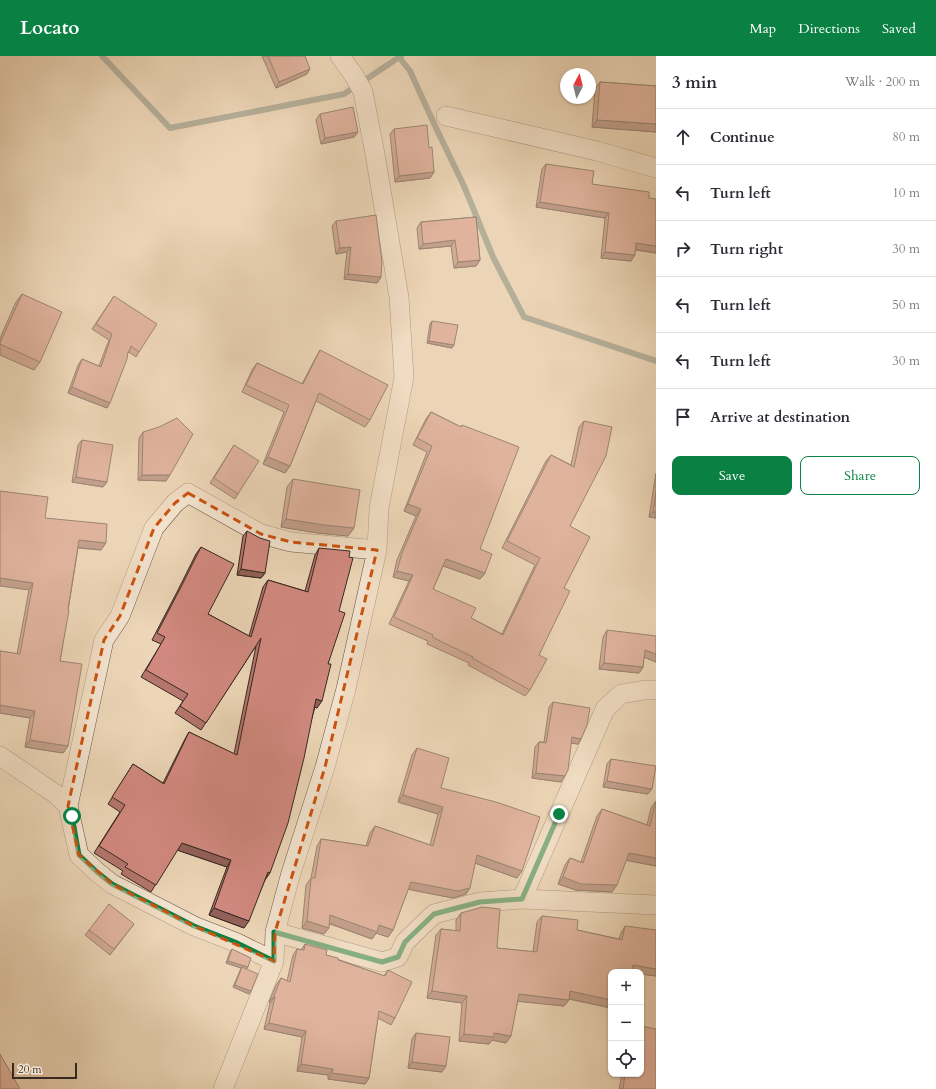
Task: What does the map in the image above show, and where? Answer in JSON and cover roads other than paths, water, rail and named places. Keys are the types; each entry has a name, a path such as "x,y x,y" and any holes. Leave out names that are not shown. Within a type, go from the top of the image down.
{"street":[{"path":"224,1089 274,961 274,932 290,873 325,767 346,689 377,550 379,508 404,378 399,297 375,154 359,84 340,56"},
{"path":"446,116 597,151 656,168"},
{"path":"274,961 235,942 194,926 112,884 79,855 68,806 104,640 120,616 154,528 175,503 188,493 261,534 291,542 377,550"},
{"path":"522,899 605,709 622,694 656,690"},
{"path":"0,756 57,795 68,806"},
{"path":"274,932 382,962 398,957 405,942 434,914 480,902 522,899 656,905"}],"waterway":[{"path":"102,56 170,128 344,94 401,56"},
{"path":"399,57 410,71 464,186 493,257 524,317 656,361"}]}
